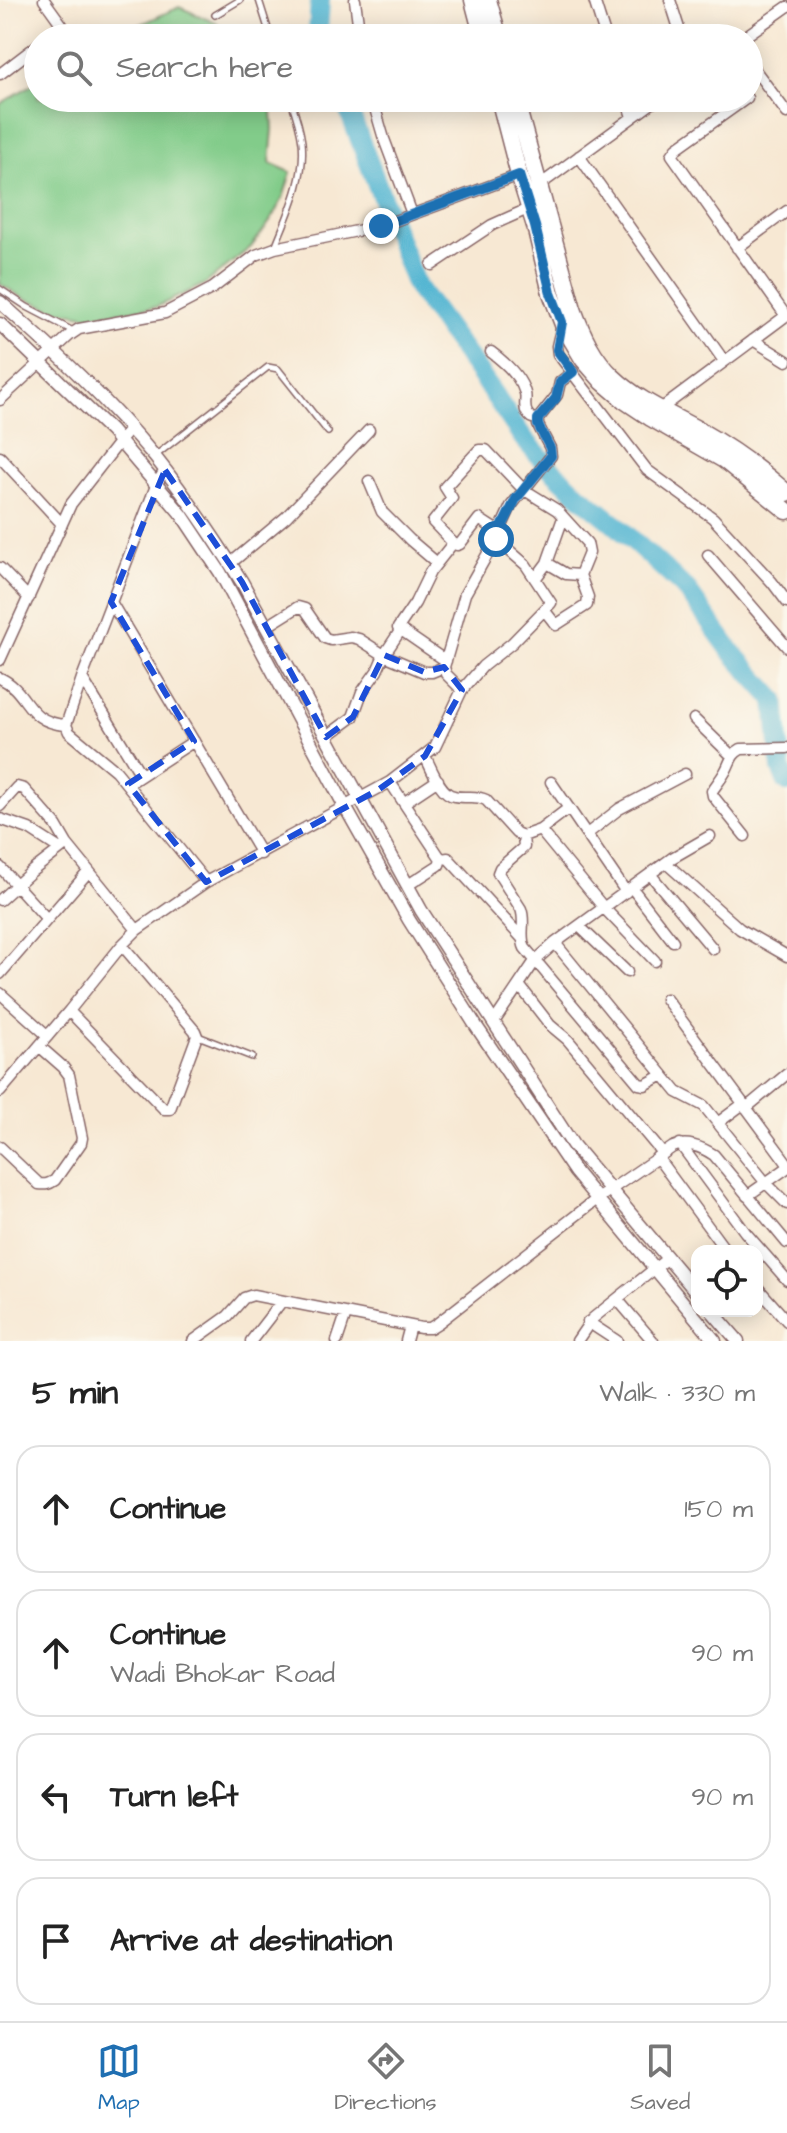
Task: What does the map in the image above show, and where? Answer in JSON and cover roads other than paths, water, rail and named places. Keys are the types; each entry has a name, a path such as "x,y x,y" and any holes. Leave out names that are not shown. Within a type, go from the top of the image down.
{"main road":[{"path":"473,0 479,24"},
{"path":"488,0 495,24"},
{"path":"503,112 551,293 562,322 583,359 624,400 698,429 787,493"},
{"path":"519,112 573,309 596,357 613,377 655,414 724,460 787,511"}],"street":[{"path":"44,0 61,24"},
{"path":"355,0 358,24"},
{"path":"594,0 602,24"},
{"path":"670,0 678,24"},
{"path":"763,24 787,7"},
{"path":"0,74 24,56"},
{"path":"763,80 787,113"},
{"path":"376,112 412,214"},
{"path":"630,112 632,117"},
{"path":"0,400 79,329 165,313 213,288 256,255 275,248 381,226 519,175 537,176 579,156 639,112"},
{"path":"655,414 786,315 672,155 677,148 727,112"},
{"path":"579,156 724,361"},
{"path":"432,265 492,225 530,208"},
{"path":"737,248 787,211"},
{"path":"0,302 54,350 154,456 214,537 433,928 573,1145 691,1286"},
{"path":"562,322 557,350 647,470 713,518 787,602"},
{"path":"0,324 120,441 182,515 220,572 344,805 471,1019 562,1153 715,1341"},
{"path":"753,340 787,361"},
{"path":"491,352 501,359 522,386 529,415 538,419"},
{"path":"462,690 446,674 445,664 465,594 511,506 551,456 538,419 556,398 560,382 573,372"},
{"path":"0,660 71,504 130,430"},
{"path":"231,563 286,517 369,430"},
{"path":"0,1092 137,930 206,882 390,782 425,756 440,739 462,690 483,666 512,643 551,603 526,565 479,519 460,544 453,543 434,524 433,520 452,498 445,487 479,450 486,450 524,489 557,510 587,543 589,548 580,575 588,597 587,605 556,625 545,611"},
{"path":"0,457 62,524"},
{"path":"165,470 157,483 66,725 69,732 128,784 206,882"},
{"path":"369,481 382,512 437,563"},
{"path":"535,579 547,563 563,518"},
{"path":"326,737 353,717 362,692 400,631 399,624 453,543"},
{"path":"708,555 787,647"},
{"path":"547,563 566,574 580,575"},
{"path":"0,568 29,598"},
{"path":"111,602 261,854"},
{"path":"266,627 302,607 325,638 351,637 424,672 432,672 445,664"},
{"path":"400,631 445,664"},
{"path":"0,678 13,685 34,714 66,725"},
{"path":"82,678 141,775"},
{"path":"694,719 731,755"},
{"path":"128,784 194,741"},
{"path":"745,836 712,791 727,768 731,755 741,749 787,748"},
{"path":"425,756 445,791 453,797 474,796 486,800 516,833 523,836 540,830 569,808"},
{"path":"587,834 619,809 685,774"},
{"path":"405,802 438,780"},
{"path":"390,782 441,859"},
{"path":"551,782 629,890 673,941"},
{"path":"0,806 17,787 24,789 56,825 64,847"},
{"path":"0,819 29,829 64,847 89,871 137,930"},
{"path":"540,830 604,908 655,961"},
{"path":"523,836 524,847 498,873 521,909 525,948 639,1084 645,1085 663,1075"},
{"path":"494,1022 535,961 555,943 650,874 710,836"},
{"path":"0,900 64,847"},
{"path":"441,859 448,858 522,938"},
{"path":"408,885 439,865 441,859"},
{"path":"666,863 740,929 787,956"},
{"path":"0,867 47,919"},
{"path":"0,974 89,871"},
{"path":"650,874 713,949"},
{"path":"579,926 627,972"},
{"path":"420,937 433,928"},
{"path":"555,943 677,1092 704,1106 766,1183 787,1204"},
{"path":"69,1011 167,1110 173,1105 197,1036 122,945"},
{"path":"519,985 552,1028 568,1040 660,1156 722,1245"},
{"path":"0,993 48,1036"},
{"path":"666,999 787,1166 747,1196"},
{"path":"471,1019 485,1009"},
{"path":"0,1147 39,1184 49,1184 81,1143 69,1075 39,1046"},
{"path":"719,1122 787,1074"},
{"path":"680,1144 745,1232 787,1280"},
{"path":"193,1341 228,1316 248,1295 430,1328 597,1199 680,1144 699,1147 714,1155 787,1243"},
{"path":"577,1341 588,1322 668,1258"},
{"path":"763,1294 787,1321"},
{"path":"617,1299 653,1341"},
{"path":"251,1341 282,1301"},
{"path":"337,1341 346,1314"},
{"path":"717,1317 738,1341"},
{"path":"588,1322 617,1341"},
{"path":"406,1341 410,1326"}],"lane":[{"path":"215,15 240,0"},
{"path":"259,0 267,24"},
{"path":"275,248 299,180 302,141 294,112"},
{"path":"0,289 75,332"},
{"path":"154,456 268,367 278,369 328,432"},
{"path":"197,1036 252,1057"}],"waterway":[{"path":"319,24 320,0"},
{"path":"349,112 416,286 524,439 579,495 687,590 731,651 775,700 781,769 787,782"}]}
